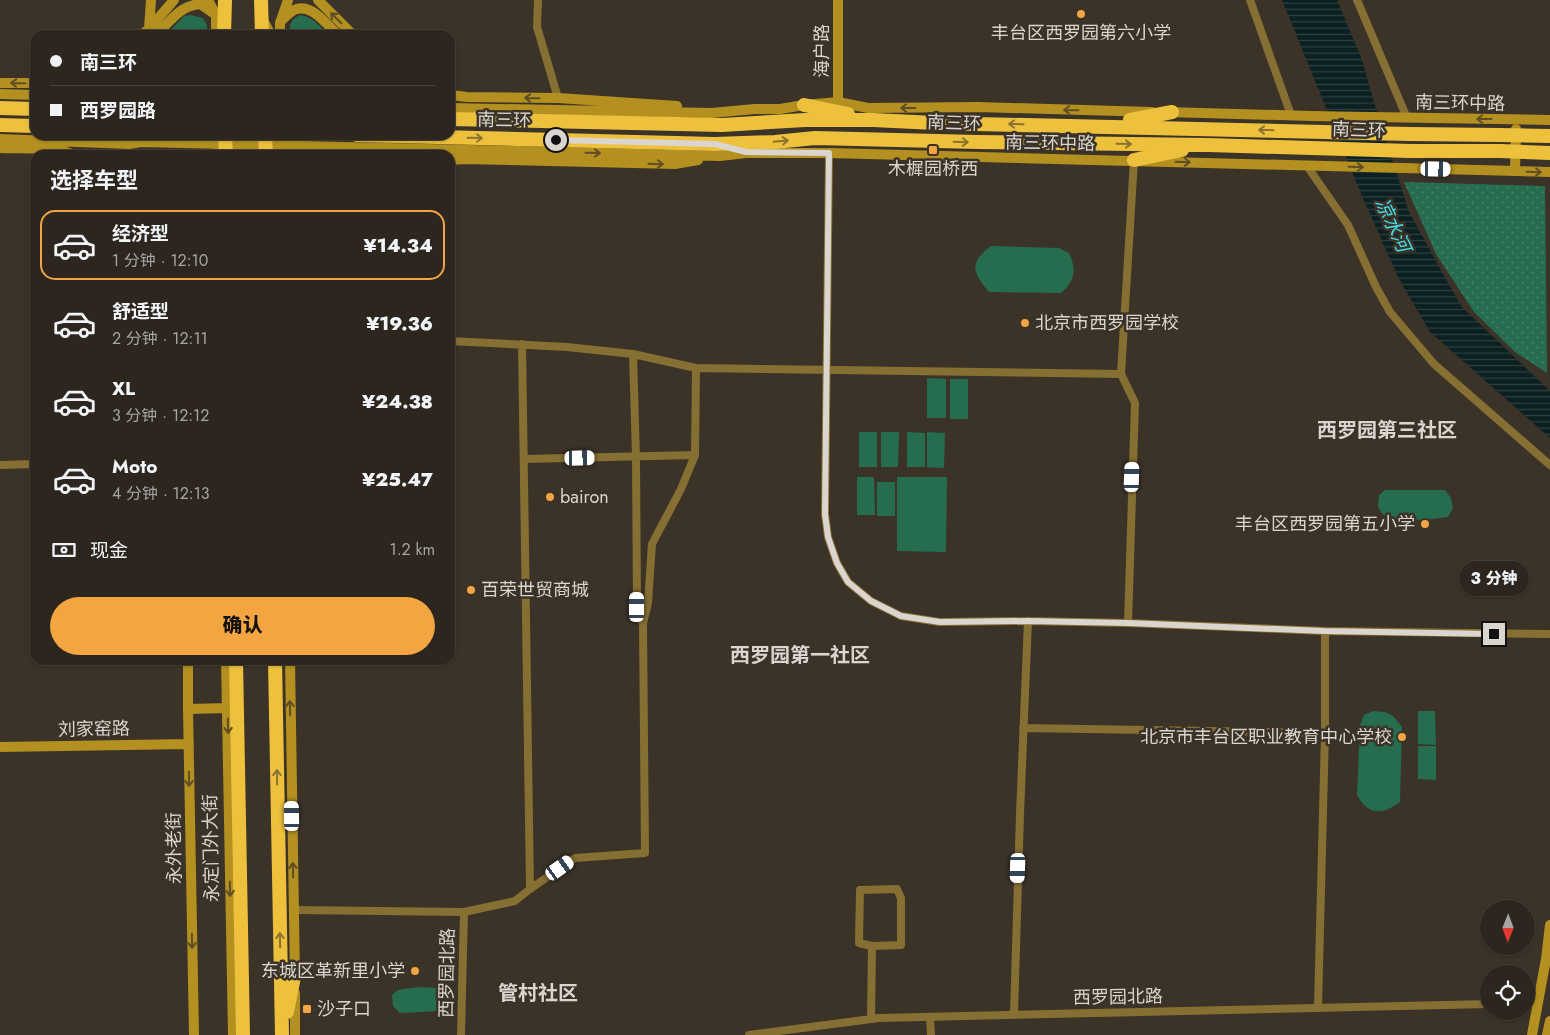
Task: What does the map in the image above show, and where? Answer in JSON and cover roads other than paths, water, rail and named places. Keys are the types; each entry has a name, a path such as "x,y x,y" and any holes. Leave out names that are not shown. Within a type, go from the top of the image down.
{"highway":[{"path":"224,30 225,0"},
{"path":"261,0 262,30"},
{"path":"804,105 874,120"},
{"path":"0,108 30,109"},
{"path":"1100,126 1172,112"},
{"path":"691,124 711,113"},
{"name":"南三环","path":"455,118 722,125 805,120 874,120 935,123 1550,136"},
{"path":"0,125 30,126"},
{"name":"南三环","path":"455,139 718,150 816,138 978,142 1208,144 1410,151 1550,152"},
{"path":"1134,160 1208,144"},
{"path":"718,150 746,152"},
{"name":"永定门外大街","path":"236,665 243,1035"},
{"path":"275,665 282,1035"},
{"path":"282,1035 295,972"}],"street":[{"path":"149,30 151,0"},
{"path":"151,30 174,0"},
{"path":"208,0 216,15 216,30"},
{"path":"280,30 281,21 288,0"},
{"path":"318,0 348,30"},
{"path":"538,0 537,27 558,98"},
{"name":"海户路","path":"838,0 838,102"},
{"path":"1250,0 1291,115"},
{"path":"1357,0 1407,118"},
{"path":"153,30 183,9 192,5 200,4 216,15"},
{"path":"281,21 294,10 301,8 312,10 333,30"},
{"path":"262,17 268,30"},
{"path":"0,83 30,82"},
{"path":"0,94 30,95"},
{"path":"455,96 558,98 715,109 755,109"},
{"name":"南三环中路","path":"455,108 711,113 780,109 838,102 868,108 978,107 1550,120"},
{"path":"1515,171 1516,120"},
{"path":"0,139 126,149 141,142 326,150"},
{"path":"0,148 49,150"},
{"path":"455,152 718,150"},
{"path":"455,160 675,164 718,150"},
{"name":"南三环中路","path":"746,152 1134,160 1550,172"},
{"path":"829,153 825,514 828,537 837,563 848,582 871,601 901,616 940,622 1028,621 1324,631 1550,634"},
{"path":"1128,623 1135,403 1121,374 1134,160"},
{"path":"1307,166 1348,225 1376,287 1390,312 1434,364 1550,464"},
{"path":"455,341 567,347 633,354 696,368 1121,374"},
{"path":"522,344 530,889"},
{"path":"633,354 637,607 643,624"},
{"path":"294,910 464,912 514,902 575,858 645,853 643,624 648,603 652,544 681,489 695,455 696,368"},
{"path":"524,459 695,455"},
{"path":"0,465 30,464"},
{"path":"1014,1014 1028,621"},
{"path":"1318,1007 1325,733 1324,631"},
{"name":"永外老街","path":"188,665 194,1035"},
{"name":"永定门外大街","path":"226,665 233,1035"},
{"path":"290,665 295,1035"},
{"path":"188,709 228,708"},
{"path":"1023,728 1325,733"},
{"name":"刘家窑路","path":"0,747 189,744"},
{"path":"897,889 901,898 901,945 872,946 859,943 860,890 897,889"},
{"name":"西罗园北路","path":"460,1035 464,912"},
{"path":"1532,1035 1546,959 1550,925"},
{"path":"871,1019 872,946"},
{"name":"西罗园北路","path":"749,1035 871,1019 1014,1014 1480,1004"},
{"path":"930,1017 931,1035"},
{"path":"1547,1035 1550,1021"}],"water":[{"name":"凉水河","path":"1282,0 1337,0 1362,60 1409,212 1461,306 1550,391 1550,438 1430,332 1398,277 1362,196"}],"place":[{"name":"丰台区西罗园第六小学","path":"1081,14"},
{"name":"木樨园桥西","path":"933,150"},
{"name":"北京市西罗园学校","path":"1025,323"},
{"name":"bairon","path":"550,497"},
{"name":"丰台区西罗园第五小学","path":"1425,524"},
{"name":"百荣世贸商城","path":"471,590"},
{"name":"北京市丰台区职业教育中心学校","path":"1402,737"},
{"name":"东城区革新里小学","path":"415,971"},
{"name":"沙子口","path":"307,1009"}],"district":[{"name":"西罗园第三社区","path":"1387,430"},
{"name":"西罗园第一社区","path":"800,655"},
{"name":"管村社区","path":"538,993"}]}
